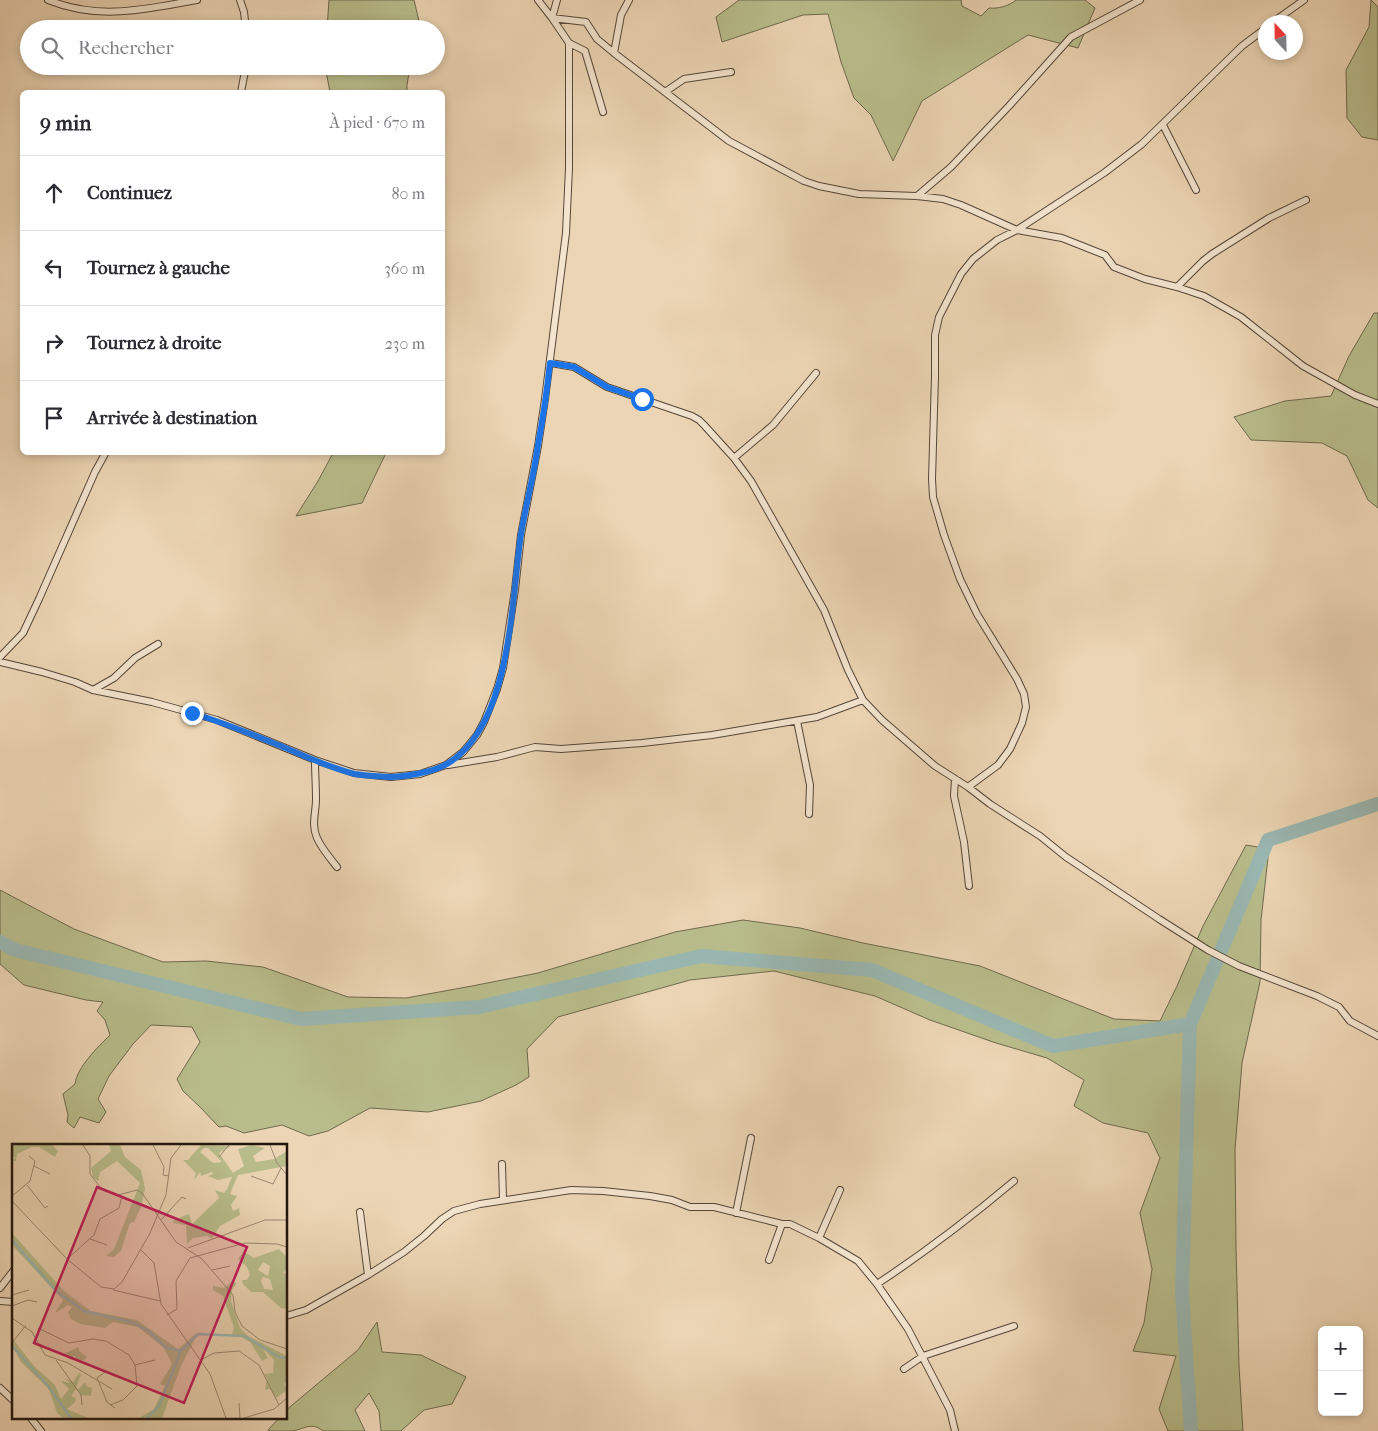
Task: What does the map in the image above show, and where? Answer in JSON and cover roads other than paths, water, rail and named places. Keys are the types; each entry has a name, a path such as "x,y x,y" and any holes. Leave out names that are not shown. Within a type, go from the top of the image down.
{"street":[{"path":"48,0 94,12 122,12 197,0"},
{"path":"240,0 245,20"},
{"path":"538,0 569,43 585,51 603,112"},
{"path":"552,18 557,0"},
{"path":"614,53 621,15 629,0"},
{"path":"917,196 951,167 1010,106 1071,37 1140,0"},
{"path":"1283,15 1304,0"},
{"path":"552,18 586,22 597,39 729,141 804,180 819,186 859,194 943,199 961,205 1016,230 1062,238 1105,255 1114,267 1145,279 1204,296 1241,317 1304,366 1354,395 1378,404"},
{"path":"968,787 998,765 1010,749 1022,723 1026,707 1024,694 1017,678 977,614 960,579 933,498 935,334 939,317 966,266 973,259 998,240 1104,173 1142,144 1242,46 1258,34"},
{"path":"446,765 463,752 477,735 484,722 498,689 507,642 521,535 538,446 550,363 566,233 570,99 569,43"},
{"path":"665,92 684,79 731,72"},
{"path":"241,90 244,75"},
{"path":"1163,125 1196,190"},
{"path":"1177,287 1212,254 1268,218 1306,200"},
{"path":"550,363 574,367 607,387 699,420 734,458 751,481 824,610 848,670 863,700 882,720 935,766 1040,836 1066,857 1107,885 1208,950 1240,966 1317,996 1339,1007 1350,1021 1377,1034"},
{"path":"734,458 773,425 816,372"},
{"path":"0,657 23,633 104,455"},
{"path":"93,690 114,678 135,658 158,644"},
{"path":"0,662 42,672 75,682 93,690 152,702 192,713 231,726 354,774 391,777 420,774 446,765 497,757 535,747 561,748 642,743 712,735 817,717 863,700"},
{"path":"797,721 810,785 809,814"},
{"path":"315,760 316,802 314,826 316,837 337,867"},
{"path":"955,779 954,796 964,842 969,886"},
{"path":"736,1213 751,1138"},
{"path":"502,1164 503,1200"},
{"path":"877,1284 913,1260 1014,1181"},
{"path":"288,1315 306,1310 368,1275 404,1252 454,1211 480,1204 571,1190 650,1196 672,1200 690,1207 714,1208 782,1224 790,1224 819,1238 858,1261 877,1284 908,1329 950,1410 955,1431"},
{"path":"819,1238 840,1190"},
{"path":"360,1212 368,1275"},
{"path":"769,1260 782,1224"},
{"path":"0,1288 12,1273"},
{"path":"904,1369 923,1356 1014,1326"},
{"path":"0,1388 12,1399"},
{"path":"31,1418 42,1431"}],"waterway":[{"path":"1191,1431 1182,1291 1190,1024 1268,840 1378,804"},
{"path":"0,942 15,950 301,1019 479,1007 701,956 872,970 1053,1046 1190,1024"}]}
